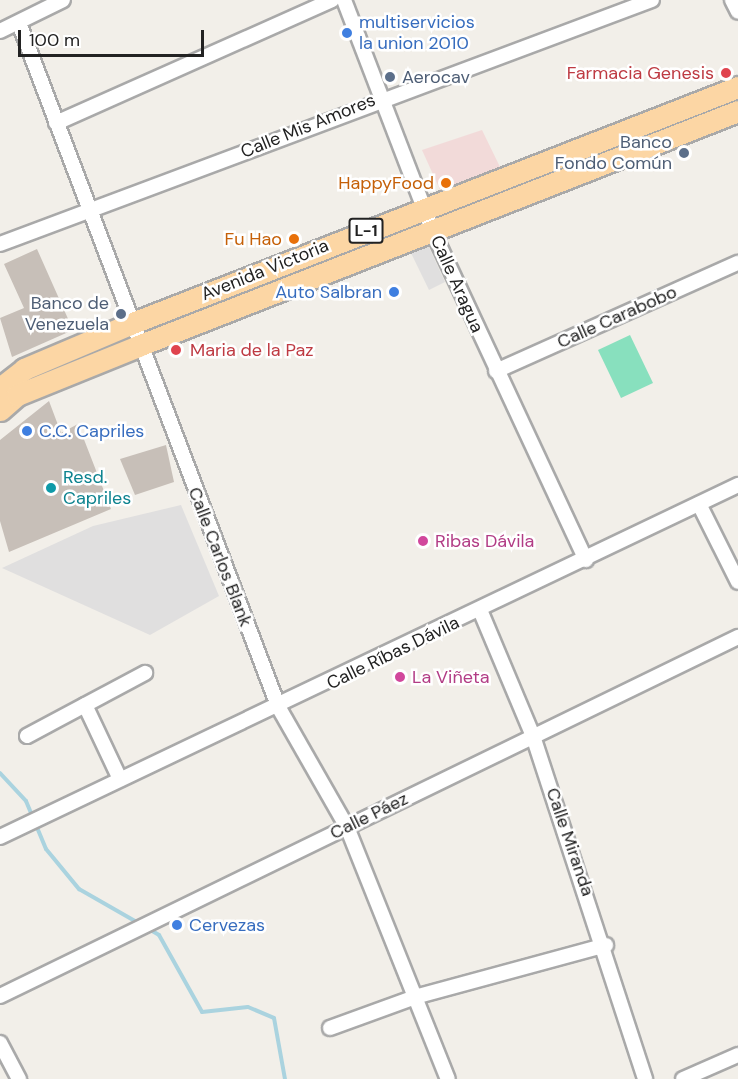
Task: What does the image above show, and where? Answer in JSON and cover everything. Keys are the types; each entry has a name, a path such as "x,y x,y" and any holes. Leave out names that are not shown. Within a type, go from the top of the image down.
{"main road":[{"name":"Avenida Victoria","path":"0,388 24,369 130,324 425,207 738,87"},
{"name":"Avenida Victoria","path":"0,410 17,395 738,111"}],"street":[{"path":"0,31 63,0"},
{"path":"56,123 332,0"},
{"name":"Calle Aragua","path":"344,0 433,232 586,560"},
{"name":"Calle Mis Amores","path":"0,244 89,213 380,98 652,0"},
{"path":"732,0 738,12"},
{"name":"Calle Carlos Blank","path":"19,23 138,346 279,708 347,827 448,1079"},
{"name":"Calle Carabobo","path":"496,371 738,263"},
{"name":"Calle Ríbas Dávila","path":"0,837 45,813 279,708 738,485"},
{"path":"699,504 738,582"},
{"name":"Calle Miranda","path":"480,610 533,736 606,945 645,1079"},
{"name":"Calle Páez","path":"0,996 738,637"},
{"path":"27,736 145,673"},
{"path":"85,705 120,779"},
{"path":"330,1028 415,997 606,945"},
{"path":"0,1043 18,1079"},
{"path":"683,1079 738,1054"}],"shaded area":[{"path":"482,130 501,169 441,192 422,150"},
{"path":"428,245 445,282 429,290 411,253"},
{"path":"181,505 219,596 150,635 2,568 93,526"}],"green space":[{"path":"630,335 653,383 621,398 598,350"}],"building":[{"path":"37,249 73,330 12,357 0,318 24,308 4,264"},
{"name":"Resd. Capriles","path":"49,401 61,433 78,424 111,509 9,552 0,521 0,440"},
{"path":"166,445 174,482 135,495 120,459"}],"waterway":[{"path":"0,773 26,801 46,849 79,889 140,924"},
{"path":"147,928 159,935 202,1012 248,1007 274,1018 285,1079"}],"place":[{"name":"multiservicios la union 2010","path":"347,33"},
{"name":"Farmacia Genesis","path":"726,73"},
{"name":"Aerocav","path":"390,77"},
{"name":"Banco Fondo Común","path":"684,153"},
{"name":"HappyFood","path":"446,183"},
{"name":"Fu Hao","path":"294,239"},
{"name":"Auto Salbran","path":"394,292"},
{"name":"Banco de Venezuela","path":"121,314"},
{"name":"Maria de la Paz","path":"176,350"},
{"name":"C.C. Capriles","path":"27,431"},
{"name":"Resd. Capriles","path":"51,488"},
{"name":"Ribas Dávila","path":"423,541"},
{"name":"La Viñeta","path":"400,677"},
{"name":"Cervezas","path":"177,925"}]}
